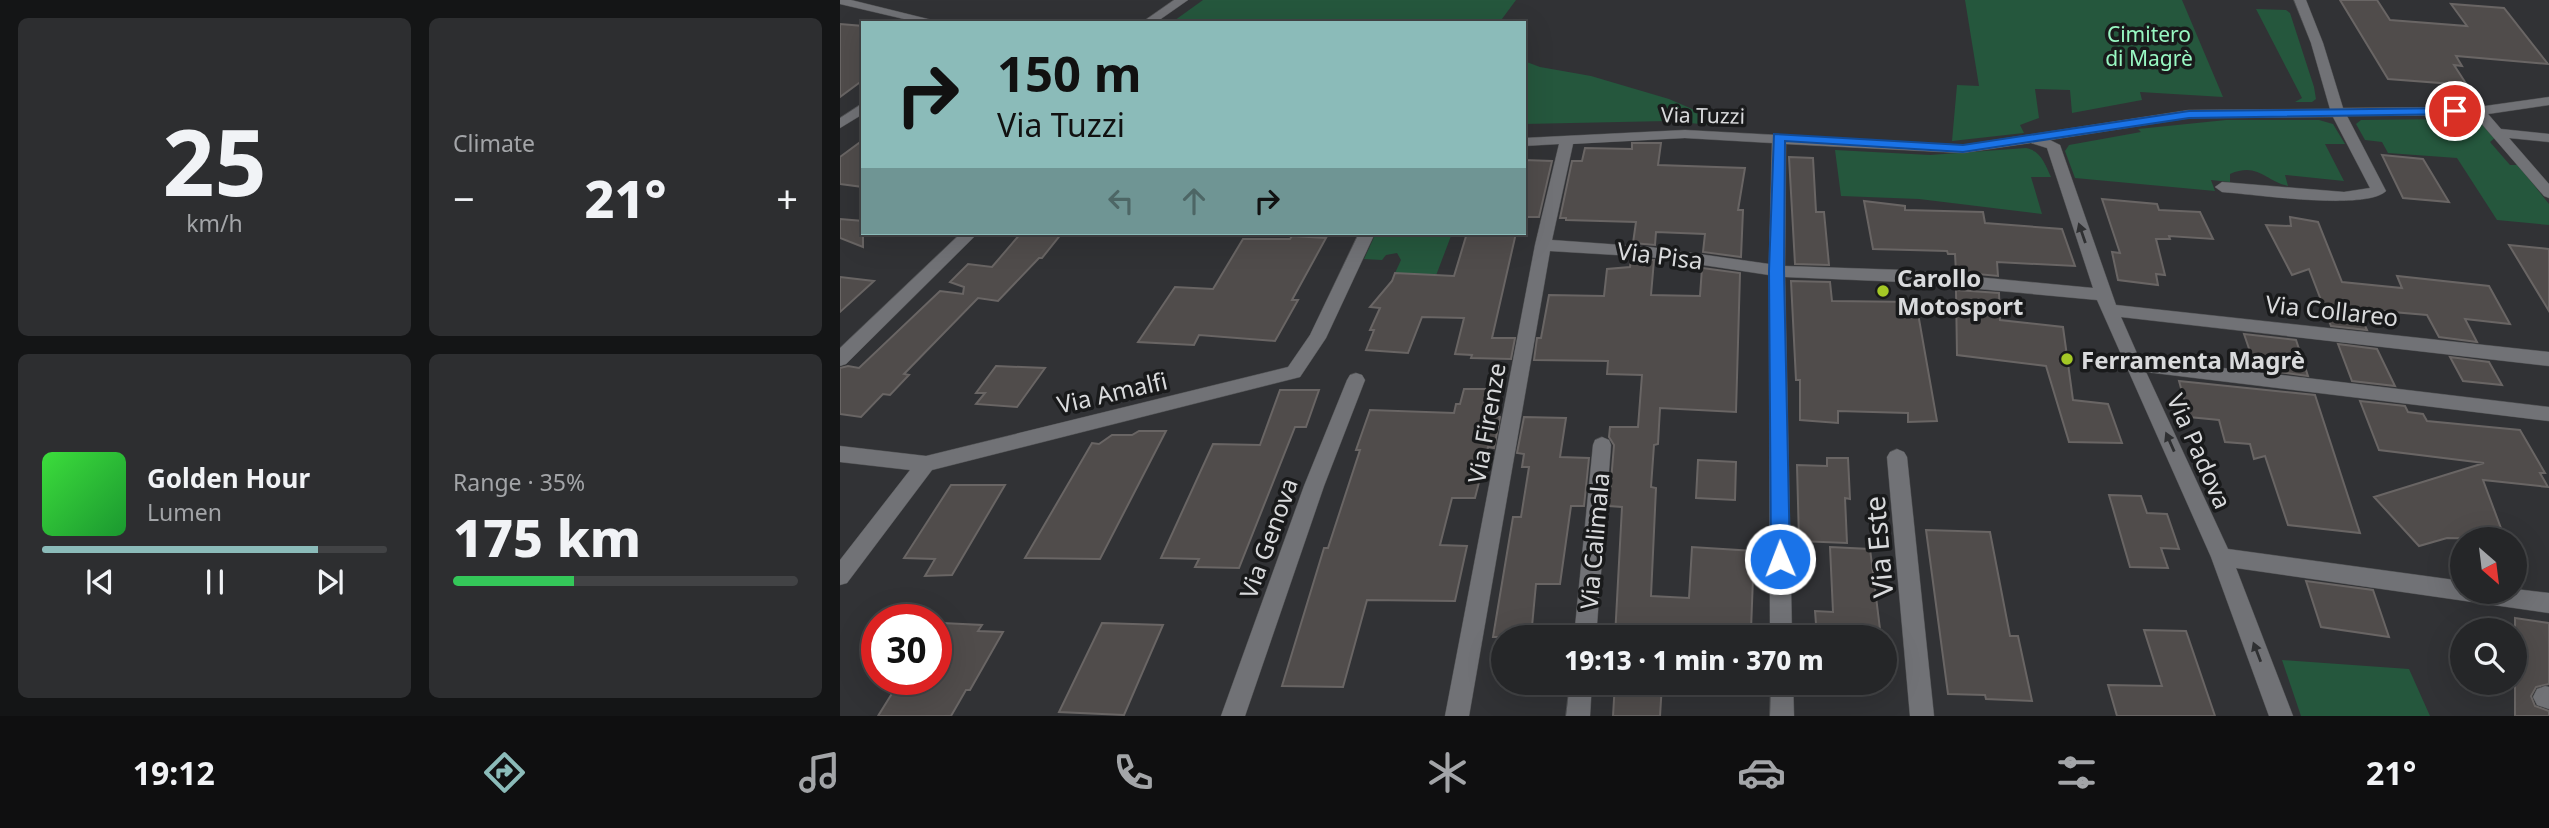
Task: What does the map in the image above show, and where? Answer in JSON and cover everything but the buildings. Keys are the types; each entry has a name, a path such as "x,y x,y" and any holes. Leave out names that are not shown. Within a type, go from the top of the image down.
{"street":[{"path":"1150,21 1182,0"},
{"path":"2222,187 2344,197 2379,191 2338,113 2317,43 2300,0"},
{"path":"844,1 930,21"},
{"name":"Via Tuzzi","path":"1526,142 1685,134 1779,137 1945,149 2035,139 2189,114 2478,111 2549,102"},
{"path":"841,122 861,108"},
{"path":"2478,111 2549,193"},
{"path":"2499,134 2549,138"},
{"path":"1779,137 1777,271 1781,625"},
{"name":"Via Firenze","path":"1457,716 1543,245 1567,139"},
{"name":"Via Padova","path":"2035,139 2053,145 2106,303 2221,557 2281,716"},
{"path":"840,359 968,235"},
{"name":"Via Amalfi","path":"926,464 1294,372 1317,338 1366,235"},
{"name":"Via Pisa","path":"1543,245 1650,252 1777,271 1905,276 2106,303"},
{"name":"Via Collareo","path":"2106,303 2549,359"},
{"path":"2135,364 2549,414"},
{"name":"Via Genova","path":"1233,716 1314,486 1356,380"},
{"name":"Via Calimala","path":"1586,625 1602,445"},
{"path":"840,454 926,464"},
{"name":"Via Este","path":"1898,457 1922,716"},
{"path":"840,576 926,464"},
{"path":"2221,557 2450,589"},
{"path":"2527,600 2549,603"},
{"path":"1577,716 1579,695"},
{"path":"1782,695 1782,716"}],"green space":[{"path":"1203,0 1516,0 1500,21 1174,21"},
{"name":"Cimitero di Magrè","path":"1965,0 2182,0 2223,97 2140,92 2142,100 2072,113 2070,90 2035,89 2039,118 2020,125 2024,133 1952,141 1957,85 1979,86"},
{"path":"2256,9 2286,10 2290,13 2314,87 2316,99 2312,102 2295,102 2302,98"},
{"path":"1526,62 1540,67 1591,76 1669,99 1699,112 1711,125 1668,121 1526,124"},
{"path":"2459,119 2480,122 2496,137 2490,142 2510,165 2518,165 2549,204 2549,225 2497,220 2457,158 2388,153 2382,142 2365,140 2356,124 2361,120"},
{"path":"2226,120 2319,120 2333,124 2345,144 2325,144 2344,181 2285,175 2288,186 2248,170 2230,174 2230,182 2211,180 2215,191 2075,178 2065,151 2069,145 2141,132 2138,129"},
{"path":"2026,148 2039,155 2051,177 2031,177 2042,214 1919,199 1841,196 1835,150 1930,155"},
{"path":"1375,235 1451,236 1429,294 1418,274 1395,273 1401,260 1397,253 1386,255 1382,260 1364,259"},
{"path":"2282,660 2409,669 2430,716 2301,716"}],"place":[{"name":"Carollo Motosport","path":"1883,291"},
{"name":"Ferramenta Magrè","path":"2067,359"}],"route":[{"path":"1780,559 1777,271 1779,137 1963,149 2189,114 2455,111"}]}
